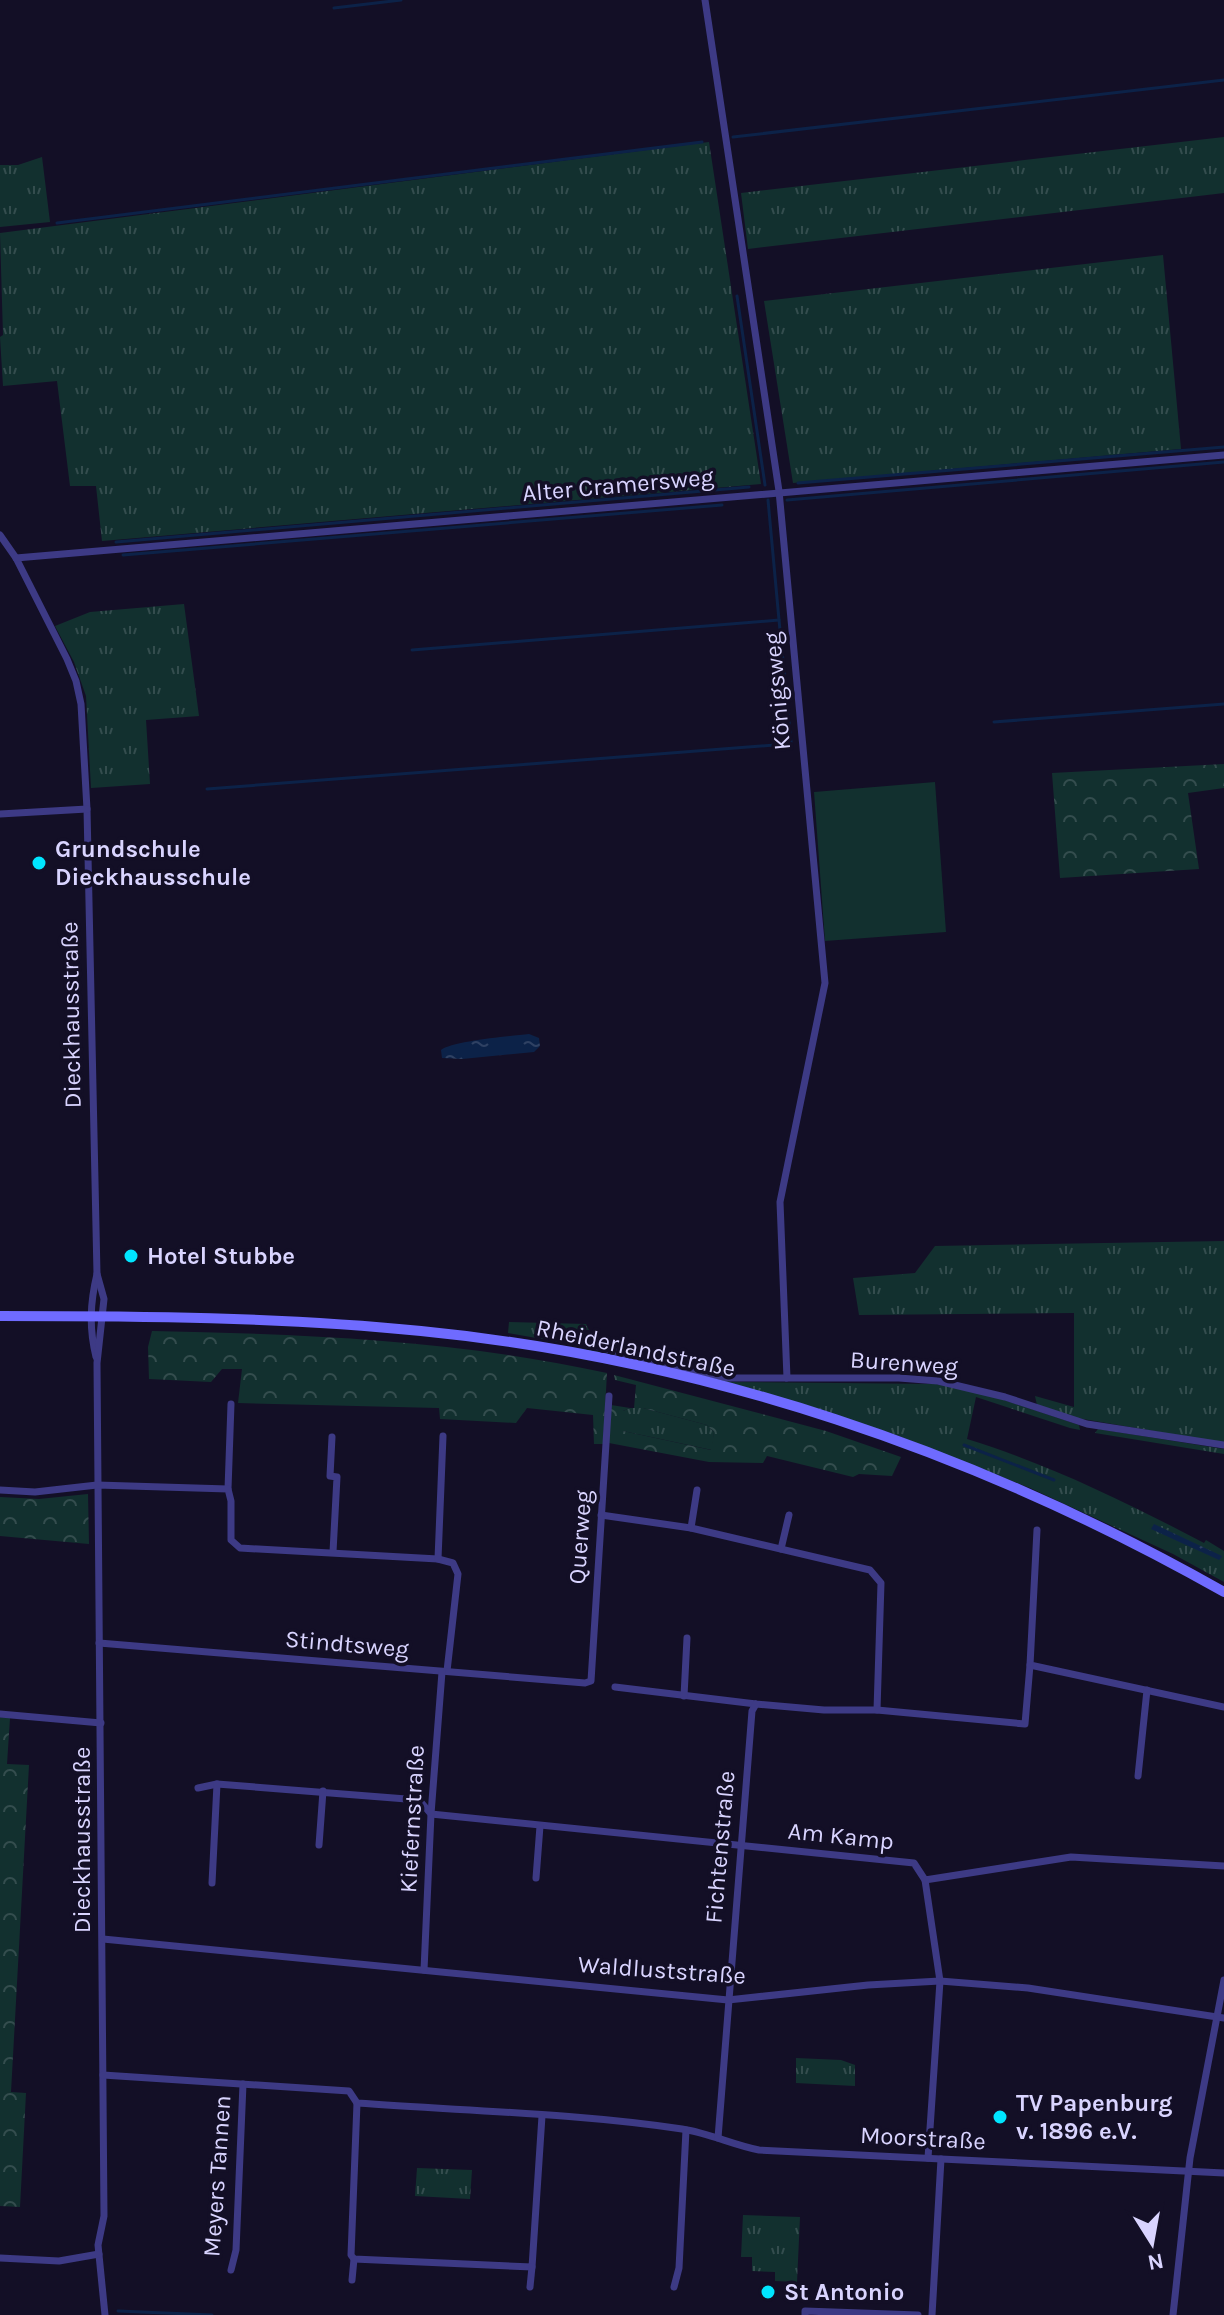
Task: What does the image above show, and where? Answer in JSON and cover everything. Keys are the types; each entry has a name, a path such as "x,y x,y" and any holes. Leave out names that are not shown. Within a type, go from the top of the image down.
{"main road":[{"name":"Rheiderlandstraße","path":"0,1316 289,1320 424,1331 535,1346 675,1374 827,1416 950,1459 1126,1538 1224,1592"}],"street":[{"name":"Königsweg","path":"705,0 779,491 825,983 780,1202 787,1378"},
{"name":"Alter Cramersweg","path":"16,558 1224,455"},
{"name":"Dieckhausstraße","path":"0,535 16,558 76,681 81,704 87,809 97,1274 90,1334 97,1363"},
{"path":"0,814 87,809"},
{"name":"Dieckhausstraße","path":"97,1274 104,1299 97,1363 97,1485 104,2216 99,2254 105,2315"},
{"name":"Burenweg","path":"579,1340 727,1378 938,1381 1005,1397 1087,1424 1224,1445"},
{"name":"Querweg","path":"591,1681 609,1396"},
{"path":"231,1404 228,1489 231,1540 240,1548 438,1559 443,1436"},
{"path":"332,1437 330,1476 337,1477 333,1552"},
{"path":"0,1490 35,1492 97,1485 228,1489"},
{"path":"691,1528 697,1490"},
{"path":"601,1515 691,1528 870,1570 881,1583 877,1710"},
{"path":"781,1549 789,1515"},
{"path":"615,1687 756,1704 824,1710 877,1710 1025,1724 1037,1530"},
{"name":"Kiefernstraße","path":"424,1970 431,1814 458,1574 453,1563 438,1559"},
{"path":"684,1696 687,1638"},
{"name":"Stindtsweg","path":"99,1643 585,1683 591,1681"},
{"path":"1030,1665 1224,1707"},
{"path":"1138,1776 1147,1690"},
{"name":"Fichtenstraße","path":"718,2138 740,1846 752,1711 756,1704"},
{"path":"0,1714 101,1723"},
{"path":"212,1883 217,1784"},
{"name":"Am Kamp","path":"198,1788 217,1784 419,1800 431,1814 914,1863 925,1880"},
{"path":"319,1845 323,1791"},
{"path":"536,1878 540,1826"},
{"path":"928,2158 940,1981 925,1880 1071,1857 1224,1866"},
{"name":"Waldluststraße","path":"103,1939 728,2000 868,1985 940,1981 1028,1988 1220,2018"},
{"path":"1173,2315 1188,2171 1220,2018 1224,1980"},
{"name":"Meyers Tannen","path":"103,2075 349,2091 357,2103 623,2121 718,2138"},
{"name":"Meyers Tannen","path":"231,2270 236,2250 243,2084"},
{"path":"352,2280 357,2103"},
{"path":"530,2287 542,2116"},
{"path":"674,2287 679,2268 686,2130"},
{"name":"Moorstraße","path":"718,2138 759,2150 1224,2173"},
{"path":"932,2315 941,2159"},
{"path":"0,2258 59,2261 99,2254"},
{"path":"354,2259 532,2267"},
{"path":"805,2315 805,2311 918,2315"}],"green space":[{"path":"1224,137 1224,193 748,249 741,193"},
{"path":"709,142 761,484 102,541 96,486 70,486 57,381 3,386 0,233"},
{"path":"42,157 50,222 0,227 0,165 18,165"},
{"path":"1163,255 1181,449 793,483 764,301"},
{"path":"184,604 199,716 146,720 150,784 91,788 86,696 74,662 55,626 90,612"},
{"path":"1224,764 1224,788 1188,793 1199,869 1060,878 1052,773"},
{"path":"935,782 946,932 825,941 814,792"},
{"path":"1224,1241 1224,1443 1077,1418 1037,1405 1035,1396 1074,1407 1074,1313 859,1315 853,1278 915,1273 935,1246"},
{"path":"509,1322 586,1324 589,1330 568,1329 565,1343 508,1333"},
{"path":"152,1331 266,1334 438,1346 607,1373 603,1444 594,1444 593,1415 527,1408 516,1423 440,1419 439,1408 238,1403 242,1369 222,1369 211,1382 149,1379 148,1347"},
{"path":"550,1344 591,1350 732,1382 936,1384 986,1394 1079,1425 1080,1430 1070,1428 976,1397 967,1439 1058,1472 1204,1543 1206,1540 1224,1551 1224,1582 1173,1554 1030,1488 899,1436 810,1406 737,1386"},
{"path":"614,1375 826,1431 901,1457 892,1476 859,1474 853,1477 767,1456 763,1463 709,1462 609,1443 611,1405 630,1408 623,1411 623,1431 711,1450 714,1432 707,1425 634,1408 636,1385 615,1380"},
{"path":"643,1408 707,1425 714,1432 712,1450 623,1431 623,1411"},
{"path":"1098,1429 1224,1449 1224,1454 1095,1433"},
{"path":"88,1494 89,1544 0,1536 0,1497 39,1499"},
{"path":"0,1717 10,1718 7,1764 29,1765 11,2092 26,2093 20,2207 0,2206"},
{"path":"796,2058 841,2060 855,2065 855,2086 796,2083"},
{"path":"417,2168 472,2170 470,2199 415,2196"},
{"path":"743,2215 800,2217 797,2282 775,2281 775,2272 752,2271 752,2257 741,2257"}],"water":[{"path":"529,1034 539,1038 540,1046 534,1052 442,1058 441,1050 457,1044"},
{"path":"1154,1524 1222,1556 1219,1560 1151,1529"}],"waterway":[{"path":"334,8 401,0"},
{"path":"733,137 1224,80"},
{"path":"57,223 702,142"},
{"path":"737,296 765,485"},
{"path":"798,483 1224,447"},
{"path":"787,500 1224,462"},
{"path":"116,542 749,487"},
{"path":"412,650 779,620 768,500"},
{"path":"123,555 722,505"},
{"path":"207,789 788,744 791,742 779,620"},
{"path":"994,722 1224,704"},
{"path":"964,1445 1054,1480"},
{"path":"118,2311 212,2315"}],"place":[{"name":"Grundschule Dieckhausschule","path":"39,863"},
{"name":"Hotel Stubbe","path":"131,1256"},
{"name":"TV Papenburg v. 1896 e.V.","path":"1000,2117"},
{"name":"St Antonio","path":"768,2292"}]}
